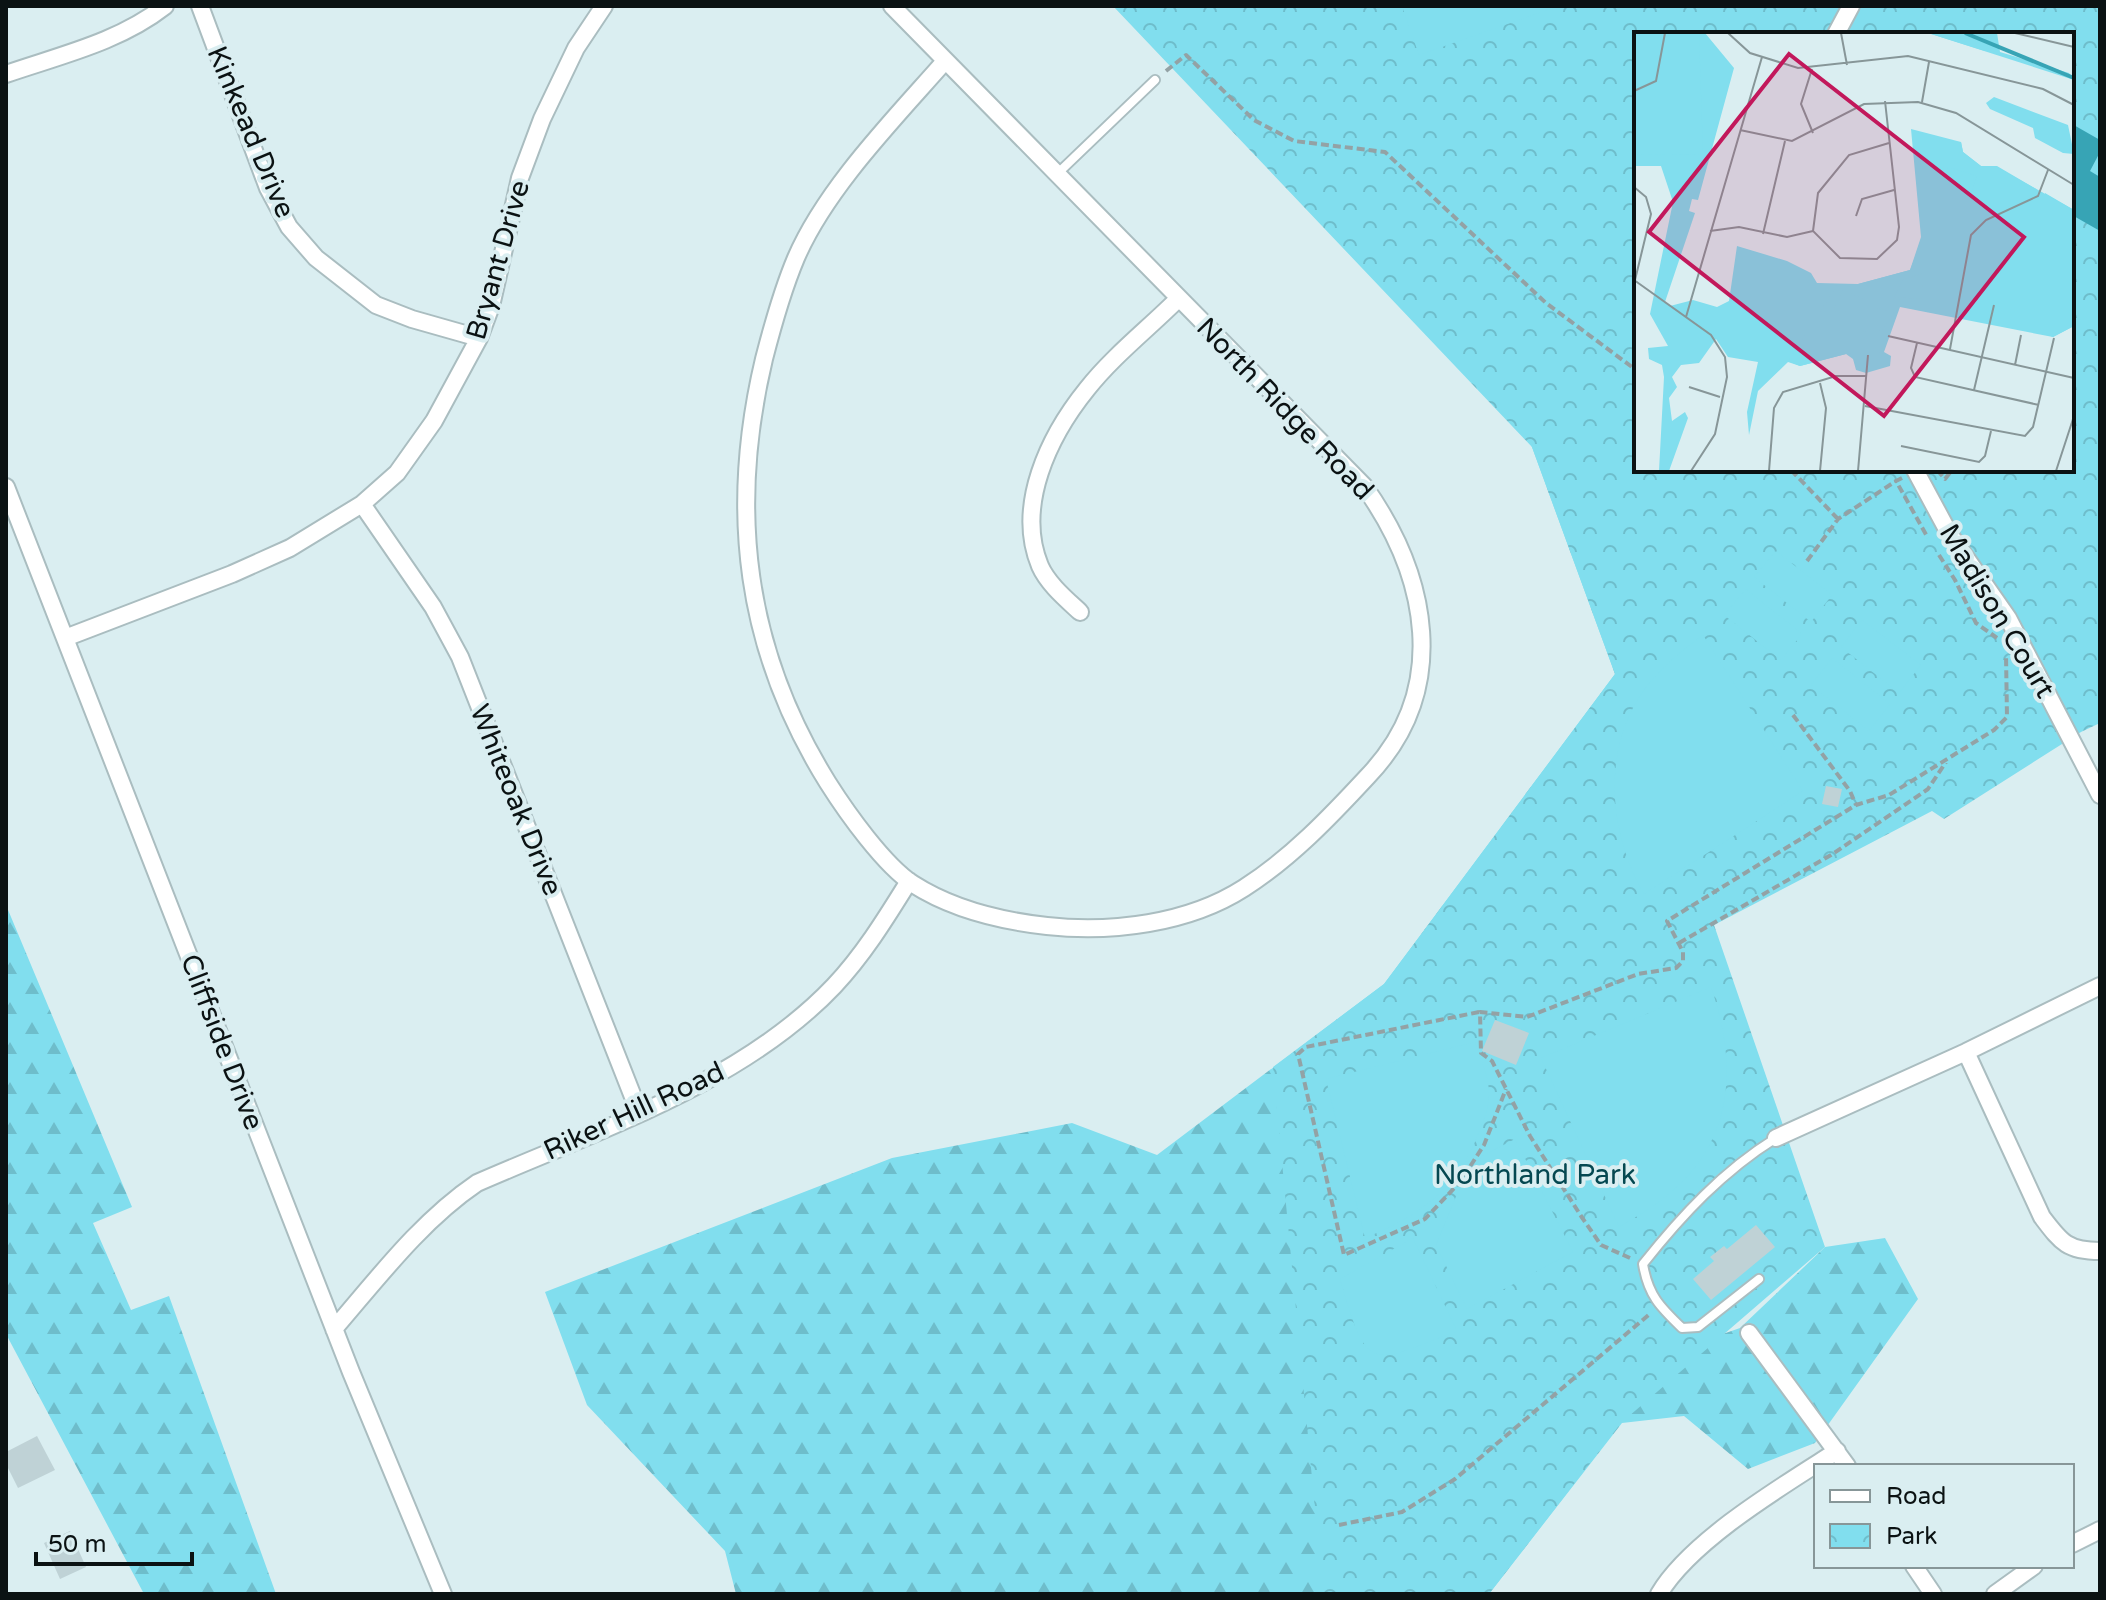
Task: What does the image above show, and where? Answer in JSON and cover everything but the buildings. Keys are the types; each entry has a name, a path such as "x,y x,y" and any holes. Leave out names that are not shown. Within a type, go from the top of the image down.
{"street":[{"path":"6,74 111,38 165,6"},
{"name":"Kinkead Drive","path":"200,6 268,188 289,227 316,258 376,305 479,338"},
{"name":"Bryant Drive","path":"65,638 232,574 275,554 362,504 397,473 434,421 479,338 491,306 520,178 542,119 576,48 604,6"},
{"name":"North Ridge Road","path":"892,6 1364,486 1387,519 1408,565 1422,618 1422,656 1405,724 1383,761 1316,832 1242,889 1182,914 1135,925 1099,928 1027,924 957,905 909,881"},
{"path":"1837,32 1851,6"},
{"path":"909,881 871,842 838,799 809,752 785,703 753,598 746,545 745,490 755,398 777,304 798,252 852,170 945,61"},
{"path":"1080,612 1056,589 1040,567 1030,517 1035,490 1065,420 1088,387 1179,298"},
{"name":"Madison Court","path":"1916,472 1950,535 2008,618 2100,795"},
{"name":"Cliffside Drive","path":"6,487 334,1329 443,1594"},
{"name":"Whiteoak Drive","path":"362,504 433,607 460,657 639,1112"},
{"name":"Riker Hill Road","path":"334,1329 393,1261 454,1199 477,1183 682,1093 745,1057 789,1027 834,986 874,937 909,881"},
{"path":"1776,1138 1966,1052 2100,986"},
{"path":"1966,1052 2042,1217 2061,1241 2077,1251 2100,1251"},
{"path":"1749,1333 1846,1464"},
{"path":"1817,1464 1837,1451"},
{"path":"1659,1594 1690,1557 1757,1503 1814,1466"},
{"path":"2074,1543 2100,1530"},
{"path":"1915,1568 1933,1594"},
{"path":"1995,1594 2031,1568"}],"lane":[{"path":"1057,174 1155,80"},
{"path":"1759,1279 1698,1327 1682,1328 1659,1306 1646,1284 1643,1264 1669,1231 1721,1177 1776,1138"}],"path":[{"path":"1155,80 1186,55 1254,120 1294,141 1385,152 1546,303 1634,369"},
{"path":"1793,472 1838,519"},
{"path":"1807,561 1838,519 1912,472"},
{"path":"1896,481 1930,541"},
{"path":"1506,1089 1484,1145 1460,1182 1425,1219 1344,1255 1298,1054 1306,1047 1480,1012 1527,1017 1638,974 1676,968 1683,961 1683,952 1667,921 1856,805 1889,795 1994,730 2007,717 2006,645 1976,623 1938,554"},
{"path":"1793,715 1850,791 1856,805"},
{"path":"1679,943 1831,855 1928,789 1947,760"},
{"path":"1480,1012 1481,1053 1492,1061 1548,1168 1601,1245 1643,1264"},
{"path":"1339,1525 1402,1512 1455,1479 1659,1306"}],"green space":[{"name":"Northland Park","path":"1113,6 2100,6 2100,723 1944,819 1932,811 1714,925 1825,1247 1621,1423 1489,1594 1323,1594 1273,1067 1384,984 1615,674 1532,447"},
{"path":"1115,6 2100,6 2074,32 1634,32 1634,472 1714,925 1594,1379 1740,1328 1825,1247 1885,1238 1918,1299 1815,1443 1748,1469 1684,1416 1622,1423 1489,1594 736,1594 725,1551 587,1405 545,1292 892,1158 1072,1123 1157,1155 1384,984 1615,674 1529,439"},
{"path":"1402,6 1559,6 1419,55"},
{"path":"1776,551 1832,595 1811,622 1754,577"},
{"path":"1746,589 1802,634 1781,660 1724,615"},
{"path":"1862,620 1921,665 1899,693 1841,647"},
{"path":"1703,635 1803,791 1644,894 1623,845 1617,818 1616,765 1621,739 1630,713 1650,682 1671,660"},
{"path":"1832,658 1890,704 1869,731 1811,685"},
{"path":"6,905 132,1207 93,1223 131,1310 169,1296 276,1594 144,1594 6,1334"},
{"path":"1711,987 1720,1017 1727,1076 1724,1104 1716,1131 1685,1180 1655,1205 1619,1227 1541,1058"},
{"path":"1475,1042 1489,1089 1488,1105 1460,1170 1419,1210 1365,1238 1326,1079"},
{"path":"1515,1139 1573,1252 1467,1309 1436,1245 1457,1194 1482,1156"},
{"path":"1413,1238 1457,1331 1389,1355 1376,1354 1366,1347 1358,1333 1340,1279"}],"shaded area":[{"path":"2074,125 2100,140 2100,152 2090,171 2100,177 2100,231 2074,216"}]}
